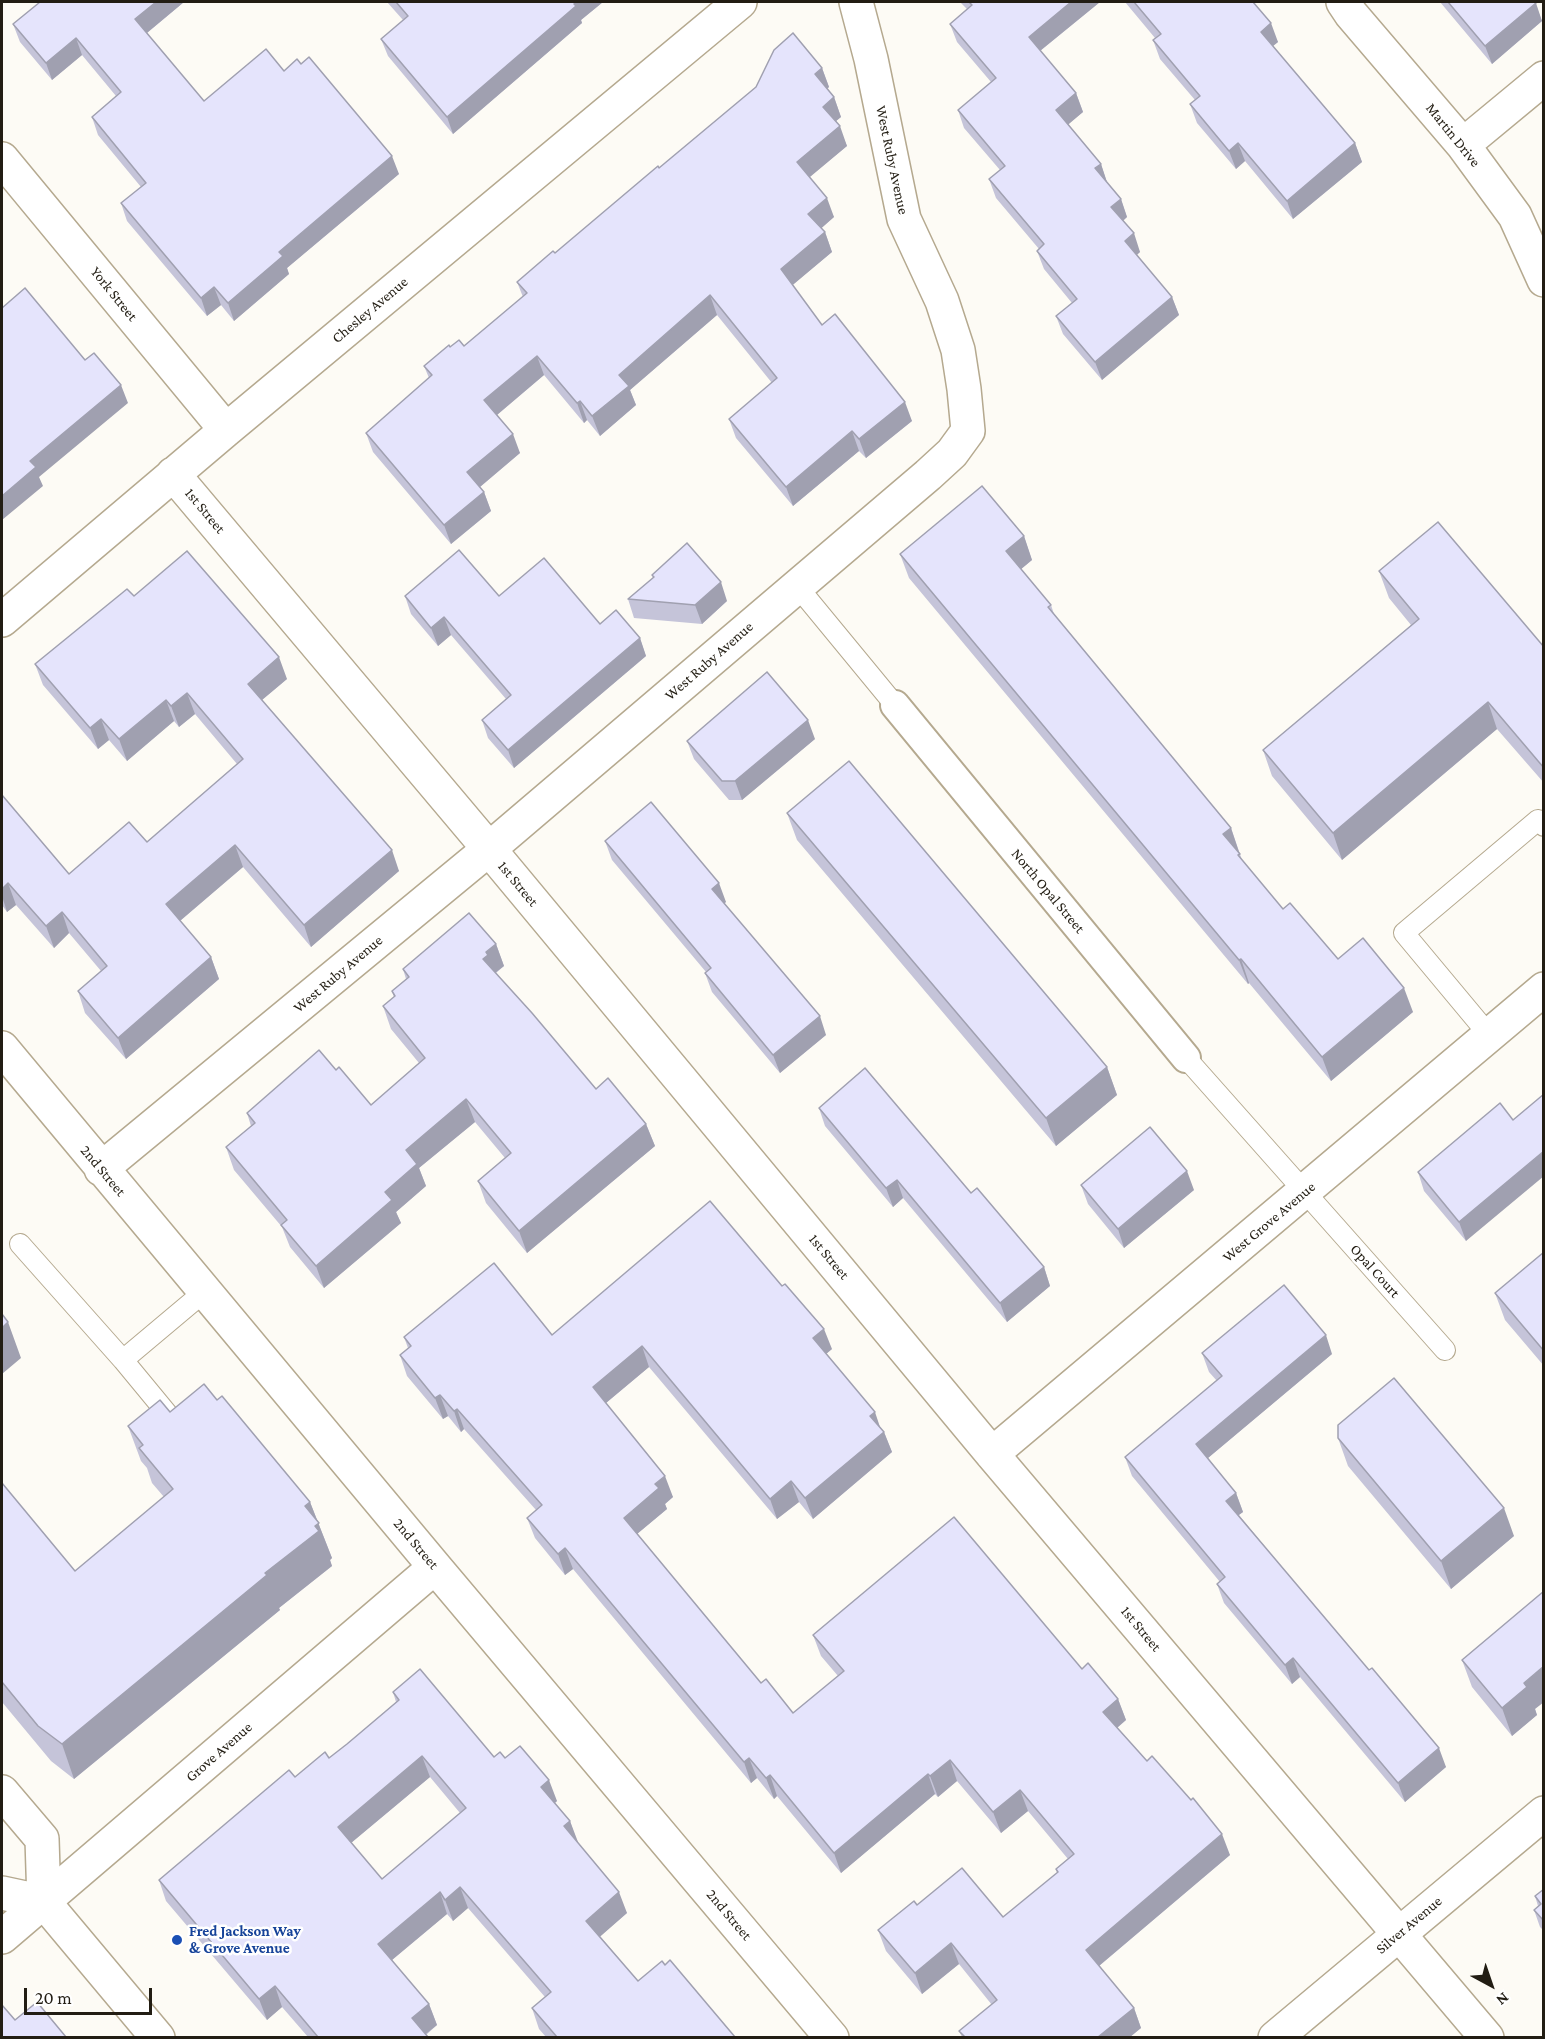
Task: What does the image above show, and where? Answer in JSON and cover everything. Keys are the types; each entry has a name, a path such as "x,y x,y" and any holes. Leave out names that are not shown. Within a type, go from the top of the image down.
{"street":[{"name":"Chesley Avenue","path":"2,620 173,474 740,2"},
{"name":"West Ruby Avenue","path":"101,1169 489,849 927,475 952,453 968,431 958,350 942,301 904,219 871,59 855,2"},
{"name":"Martin Drive","path":"1343,2 1463,144 1515,216 1544,280"},
{"path":"1463,144 1544,78"},
{"name":"York Street","path":"2,159 226,430"},
{"name":"1st Street","path":"173,474 489,849 992,1454 1487,2037"},
{"name":"North Opal Street","path":"895,705 1186,1058"},
{"name":"West Grove Avenue","path":"992,1454 1544,989"},
{"name":"2nd Street","path":"2,1048 204,1292 832,2037"},
{"name":"Grove Avenue","path":"2,1937 435,1567"},
{"path":"2,1792 42,1839 44,1902"},
{"name":"Silver Avenue","path":"1275,2037 1544,1813"},
{"path":"2,1893 44,1902 158,2037"}],"lane":[{"name":"North Opal Street","path":"797,586 895,705"},
{"path":"1489,1035 1404,933 1538,820 1544,826"},
{"name":"North Opal Street","path":"1186,1058 1305,1192"},
{"name":"Opal Court","path":"1305,1192 1445,1350"},
{"path":"20,1244 123,1360 175,1423"},
{"path":"123,1360 204,1292"}],"building":[{"path":"40,2 156,2 135,19 204,101 266,49 284,71 297,59 301,64 309,57 392,156 279,252 283,256 228,303 214,287 201,298 121,203 146,183 92,117 121,92 76,38 46,63 13,24"},
{"path":"396,2 576,2 574,4 576,6 447,117 381,39 408,16"},
{"path":"969,2 1071,2 1029,37 1076,93 1056,110 1101,164 1095,168 1121,199 1111,207 1134,233 1125,241 1172,297 1095,362 1056,316 1077,299 1037,251 1044,244 989,179 1005,166 958,110 996,78 950,24 972,5"},
{"path":"1134,2 1253,2 1271,23 1261,32 1355,143 1287,201 1238,143 1229,151 1190,104 1200,96 1153,40 1161,34"},
{"path":"1448,2 1534,2 1536,3 1485,46"},
{"path":"793,33 822,68 815,74 834,97 823,107 840,126 797,162 827,198 808,214 825,232 781,269 822,325 835,314 905,402 859,439 852,431 786,487 729,419 777,378 710,295 619,375 629,386 592,416 580,401 577,403 537,356 484,400 513,434 467,472 484,492 444,525 366,433 432,375 424,366 449,345 450,347 459,340 464,346 527,293 517,282 756,87 774,50"},
{"path":"25,288 85,360 94,353 121,385 30,461 36,467 2,496 2,308"},
{"path":"982,486 1024,536 1006,551 1051,605 1048,607 1231,828 1223,834 1283,909 1290,903 1338,959 1363,938 1404,988 1322,1057 900,554"},
{"path":"1438,522 1544,647 1544,768 1488,702 1333,833 1263,750 1419,619 1379,571"},
{"path":"687,543 721,582 695,605 628,599 654,577 652,575"},
{"path":"459,550 499,596 544,558 600,624 616,610 640,638 508,750 482,720 511,695 444,617 431,628 405,596"},
{"path":"187,551 279,657 248,684 392,850 304,925 235,845 166,904 211,957 118,1038 78,991 107,966 62,912 46,926 8,883 2,889 2,795 69,874 129,822 147,842 243,759 187,693 171,706 166,700 119,739 101,719 90,728 35,664 127,589 134,596"},
{"path":"767,672 808,720 735,781 722,781 687,741"},
{"path":"849,761 1107,1067 1046,1118 787,813"},
{"path":"651,802 719,883 712,889 820,1016 773,1055 705,973 711,968 605,841"},
{"path":"469,913 496,944 486,952 488,955 483,959 596,1089 608,1078 646,1124 519,1231 478,1181 511,1153 466,1099 406,1150 417,1164 385,1192 392,1200 316,1266 281,1225 287,1220 226,1147 255,1123 247,1113 319,1050 336,1070 339,1067 371,1105 425,1058 383,1006 395,996 392,991 409,977 403,969"},
{"path":"865,1068 971,1193 977,1188 1044,1267 1000,1303 897,1180 886,1188 819,1108"},
{"path":"1544,1094 1544,1151 1459,1222 1418,1172 1500,1103 1513,1120"},
{"path":"1150,1127 1187,1171 1118,1229 1081,1185"},
{"path":"710,1201 782,1286 785,1284 824,1329 813,1338 875,1412 870,1416 884,1432 805,1498 791,1481 770,1499 642,1346 593,1387 665,1476 655,1484 659,1488 624,1518 761,1683 766,1679 793,1713 844,1671 813,1635 954,1517 1082,1669 1088,1663 1118,1699 1103,1712 1147,1761 1152,1756 1191,1800 1193,1798 1222,1834 1086,1950 1134,2008 1098,2037 965,2037 959,2031 997,2000 951,1943 915,1973 878,1930 914,1901 917,1905 962,1868 1003,1917 1058,1872 1056,1869 1074,1854 1020,1790 993,1812 950,1760 930,1776 928,1774 834,1853 770,1775 766,1778 749,1758 744,1762 565,1548 558,1554 527,1518 542,1505 457,1409 454,1411 440,1395 435,1398 400,1355 411,1346 404,1337 494,1263 552,1335"},
{"path":"1544,1252 1544,1351 1495,1293"},
{"path":"1284,1285 1326,1335 1196,1444 1236,1493 1226,1501 1369,1670 1372,1668 1439,1748 1398,1783 1293,1658 1285,1665 1217,1584 1225,1577 1125,1457 1222,1376 1202,1353"},
{"path":"2,1314 8,1322 2,1328"},
{"path":"1394,1378 1504,1508 1441,1561 1338,1438 1338,1425"},
{"path":"204,1384 217,1400 222,1396 310,1502 305,1506 319,1523 315,1526 319,1531 265,1573 267,1575 62,1744 38,1726 2,1682 2,1483 75,1571 173,1489 139,1448 143,1445 128,1426 160,1400 170,1412"},
{"path":"1544,1591 1544,1666 1524,1683 1527,1687 1502,1708 1462,1660"},
{"path":"420,1669 494,1757 500,1752 505,1758 520,1746 549,1780 541,1787 570,1821 564,1826 619,1892 586,1921 638,1981 662,1961 665,1965 670,1960 735,2037 557,2037 532,2008 551,1992 460,1887 445,1900 440,1892 378,1944 429,2004 412,2018 428,2037 318,2037 275,1986 259,1999 159,1880 289,1770 295,1777 325,1752 329,1758 347,1744 399,1700 393,1692","holes":["422,1756 466,1808 382,1879 338,1827"]},
{"path":"1544,1889 1544,1921 1534,1910 1541,1904 1535,1896"},
{"path":"37,2002 66,2037 2,2037 2,2005 15,2020"}],"place":[{"name":"Fred Jackson Way & Grove Avenue","path":"177,1940"}]}
